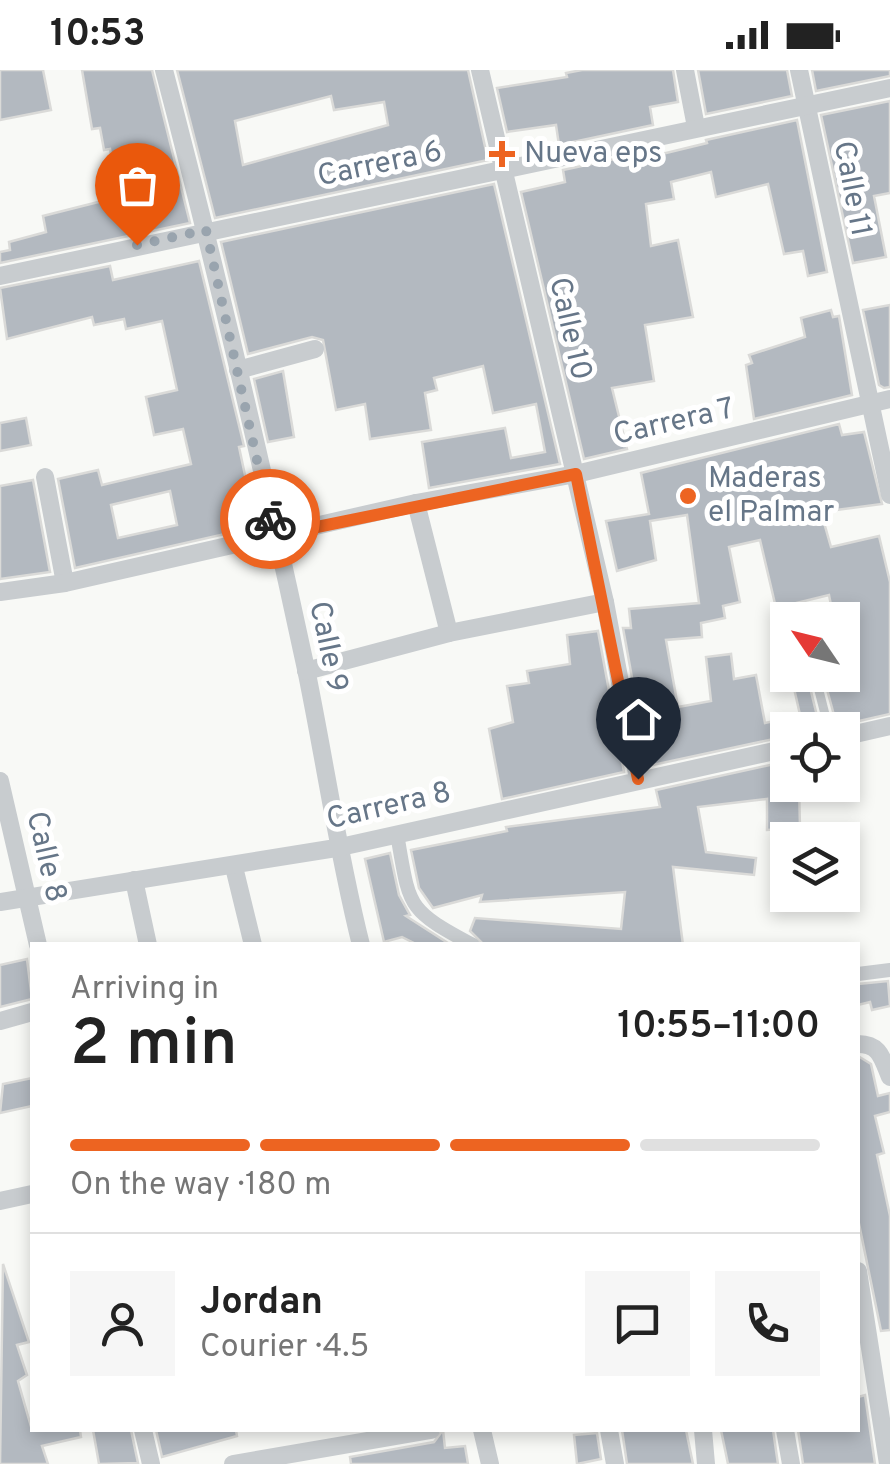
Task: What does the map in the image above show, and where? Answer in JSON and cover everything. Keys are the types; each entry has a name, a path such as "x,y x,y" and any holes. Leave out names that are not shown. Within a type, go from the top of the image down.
{"street":[{"name":"Calle 9","path":"164,70 206,230 306,671 336,848 360,942"},
{"name":"Calle 10","path":"480,70 605,602 638,779"},
{"path":"685,70 696,127"},
{"name":"Calle 11","path":"799,70 890,494"},
{"name":"Carrera 6","path":"0,276 890,88"},
{"path":"238,370 315,350"},
{"name":"Carrera 7","path":"0,592 64,582 416,503 576,474 890,400"},
{"path":"45,477 64,582"},
{"path":"416,503 449,634"},
{"path":"306,671 449,634 605,602"},
{"path":"860,732 890,726"},
{"name":"Carrera 8","path":"0,902 336,848 770,752"},
{"name":"Calle 8","path":"0,780 37,942"},
{"path":"397,834 410,902 426,920 468,942"},
{"path":"234,867 252,942"},
{"path":"134,880 147,942"},
{"path":"860,974 890,970"},
{"path":"0,1022 30,1013"},
{"path":"860,1044 871,1044 879,1050 890,1077"},
{"path":"0,1201 30,1194"},
{"path":"860,1298 864,1352 884,1386 888,1464"},
{"path":"144,1432 151,1464"},
{"path":"233,1464 418,1432"},
{"path":"482,1432 490,1464"},
{"path":"609,1432 615,1464"},
{"path":"702,1432 706,1464"},
{"path":"785,1432 791,1464"}],"building":[{"path":"0,70 43,70 51,110 0,120"},
{"path":"82,70 152,70 190,223 0,263 0,252 10,250 9,242 46,232 43,216 118,197 110,149 104,150 100,128 92,129"},
{"path":"177,70 468,70 488,160 215,218","holes":["331,96 334,110 384,102 388,125 243,165 235,121"]},
{"path":"673,70 678,102 650,107 653,125 559,145 556,125 507,132 497,88 567,77 566,73"},
{"path":"698,70 787,70 792,96 706,114"},
{"path":"812,70 890,70 890,76 816,91"},
{"path":"890,101 890,193 874,196 886,257 853,263 821,115"},
{"path":"797,120 827,272 808,276 803,251 784,254 768,184 716,197 711,172 671,182 674,199 646,204 651,246 678,240 693,317 645,325 654,381 612,388 627,449 584,459 521,192 565,182 563,170 657,150 658,155"},
{"path":"494,184 560,464 429,488 422,442 505,428 511,458 545,452 536,404 493,413 483,366 434,378 437,390 425,393 431,430 370,439 365,404 336,410 323,340 312,337 248,354 221,242"},
{"path":"199,261 244,446 239,447 256,527 75,568 58,479 98,470 102,485 191,464 183,429 154,435 146,397 177,390 162,321 126,329 124,319 94,325 92,317 7,339 0,288 110,266 113,280","holes":["170,491 177,525 118,538 111,505"]},
{"path":"890,305 890,387 884,388 879,385 863,310"},
{"path":"831,310 833,317 839,316 852,395 754,419 746,365 752,363 749,355 805,337 801,318"},
{"path":"283,371 294,437 268,442 254,379"},
{"path":"26,418 31,445 0,451 0,423"},
{"path":"839,424 842,435 864,432 882,504 821,512 831,547 879,536 890,582 890,714 860,721 860,712 833,712 828,692 860,692 860,602 830,602 829,595 800,602 775,602 760,540 729,547 740,602 723,606 725,618 701,623 702,637 666,640 678,707 711,701 706,657 731,654 734,679 756,675 765,723 770,722 770,740 648,766 623,628 631,628 629,609 699,603 687,515 650,521 656,560 617,571 606,521 649,514 641,473"},
{"path":"33,480 50,572 0,579 0,486"},
{"path":"598,631 624,772 502,799 489,729 513,722 507,686 529,683 527,671 570,664 567,635"},
{"path":"795,692 811,692 816,712 799,712"},
{"path":"770,765 770,802 799,802 800,822 770,822 767,830 767,799 698,807 706,852 756,858 754,875 673,867 683,942 481,942 470,931 475,918 621,929 625,892 480,902 482,895 433,908 419,888 411,850 507,831 506,827 660,807 656,790"},
{"path":"390,853 399,895 410,915 406,916 446,942 412,942 402,937 384,942 365,859"},
{"path":"27,959 30,1000 0,1007 0,965"},
{"path":"888,981 890,1006 872,1010 870,1002 860,1004 860,984"},
{"path":"860,1057 871,1064 878,1096 890,1093 890,1112 875,1116 884,1153 877,1155 890,1216 890,1330 881,1331 860,1229"},
{"path":"30,1078 30,1106 0,1113 3,1084"},
{"path":"3,1264 29,1342 17,1345 27,1375 18,1381 30,1432 80,1432 81,1437 42,1446 48,1464 0,1464"},
{"path":"865,1395 875,1464 803,1464 798,1432 860,1432 860,1396"},
{"path":"93,1432 131,1432 138,1463 99,1464"},
{"path":"156,1432 236,1432 237,1436 162,1457"},
{"path":"443,1432 445,1448 465,1446 468,1464 351,1464 350,1457 434,1442"},
{"path":"622,1432 686,1432 693,1464 627,1464"},
{"path":"721,1432 773,1432 778,1464 728,1464"},
{"path":"597,1433 601,1459 577,1464 574,1435"}],"way so far":[{"path":"137,245 206,230 270,519"}],"place":[{"name":"Nueva eps","path":"502,154"},
{"name":"Maderas el Palmar","path":"688,496"}],"route":[{"path":"270,519 273,536 416,503 576,474 638,779"}]}
